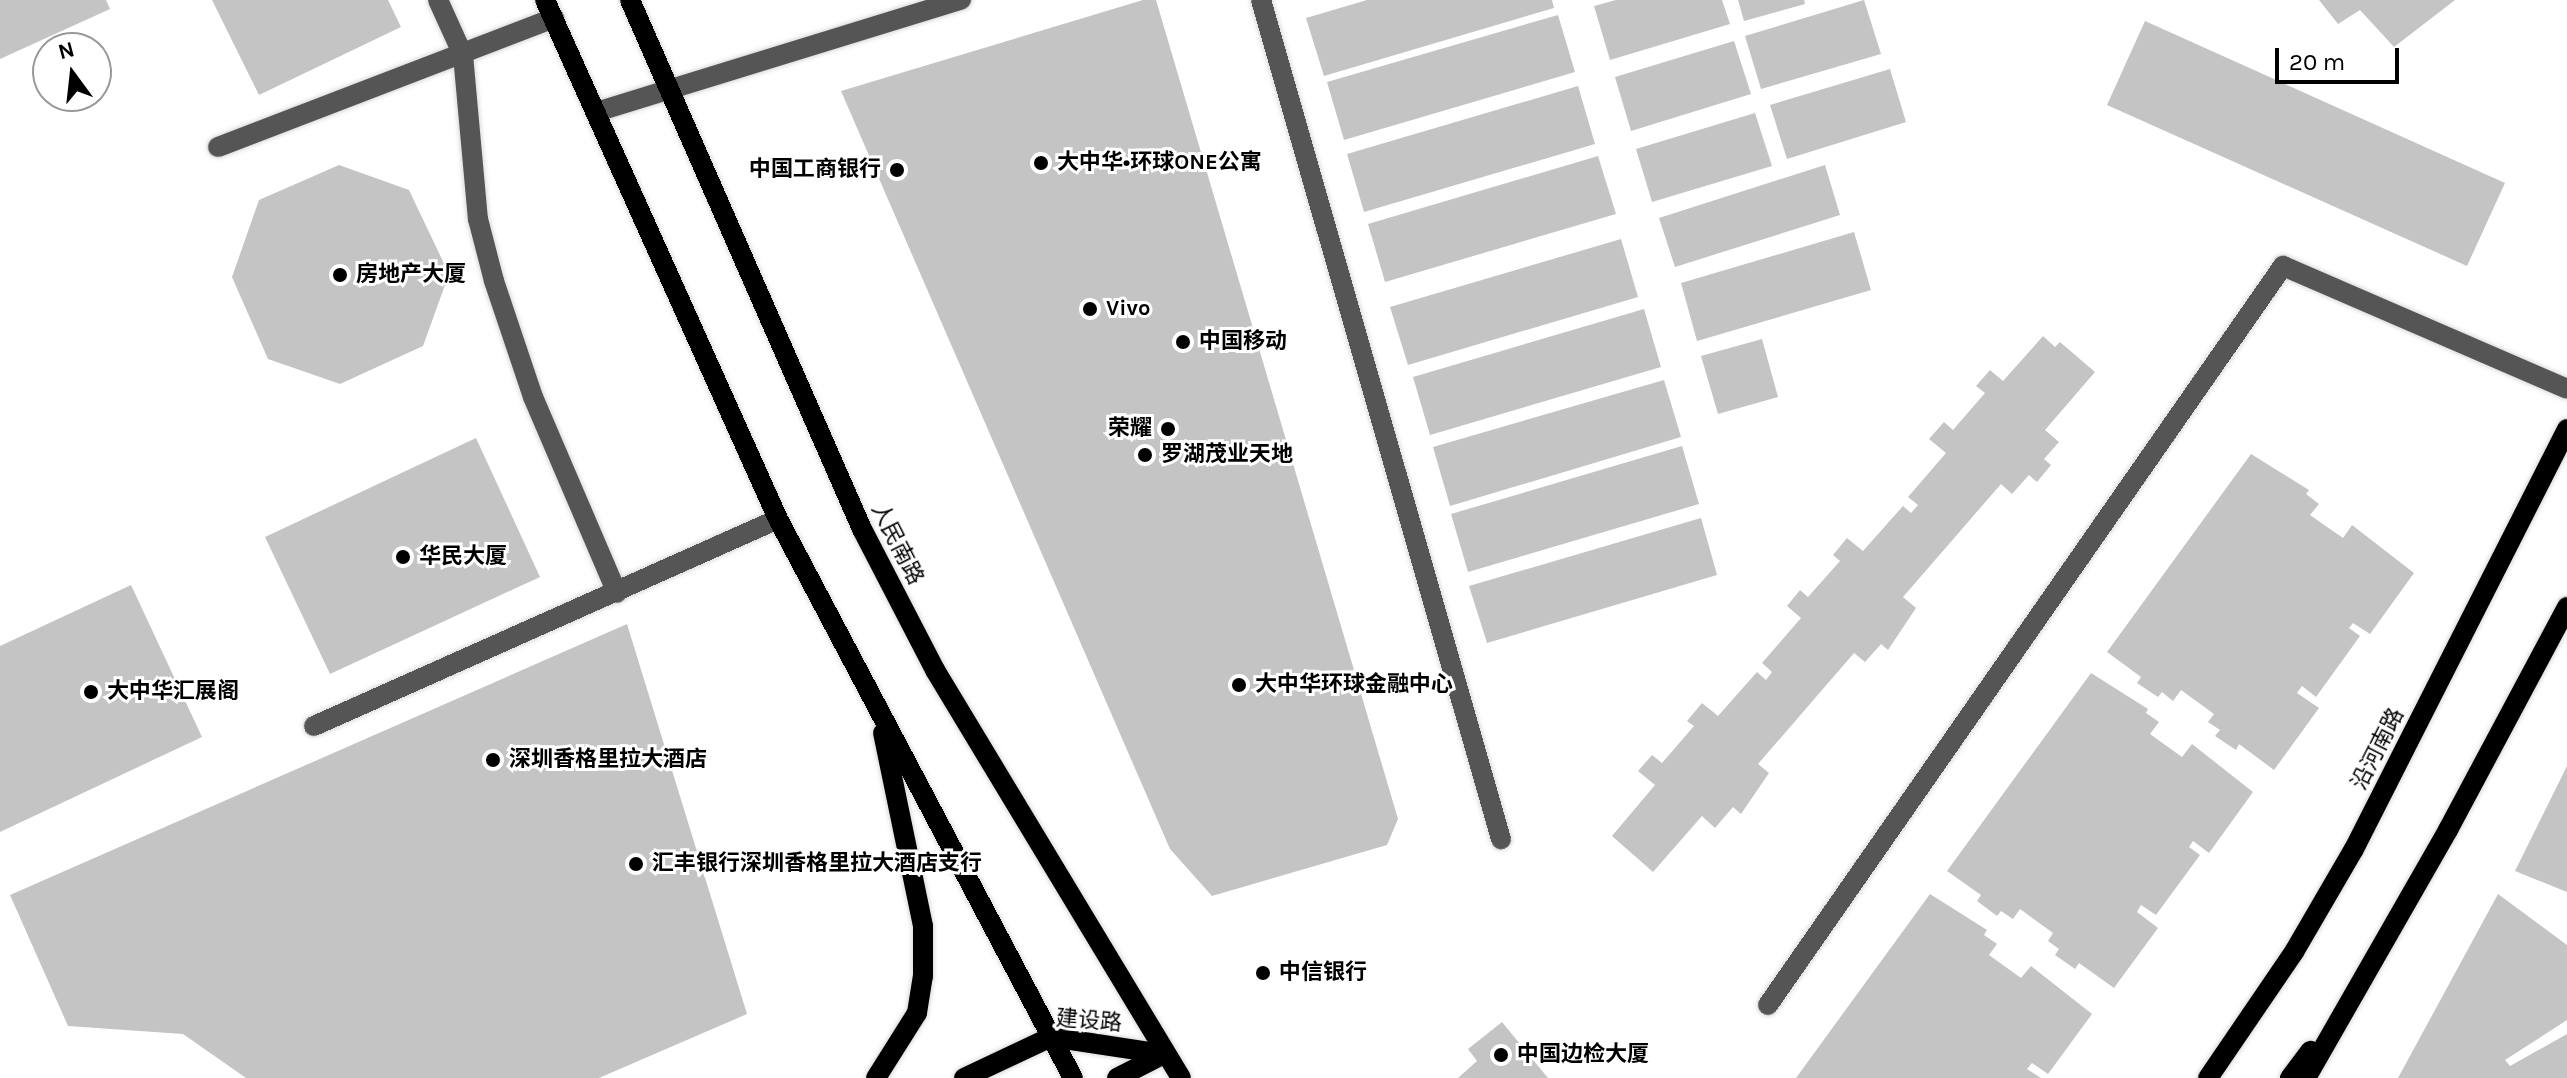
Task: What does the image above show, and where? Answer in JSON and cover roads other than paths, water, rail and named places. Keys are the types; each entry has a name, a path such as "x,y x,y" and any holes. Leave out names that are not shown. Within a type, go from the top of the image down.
{"main road":[{"name":"人民南路","path":"630,0 869,543 935,670 1181,1078"},
{"path":"549,9 778,519 1073,1078"},
{"name":"沿河南路","path":"2208,1078 2294,952 2354,849 2567,429"},
{"path":"2306,1078 2367,975 2567,607"},
{"path":"876,1078 917,1013 923,976 923,926 878,710"},
{"path":"2290,1078 2367,975"},
{"name":"建设路","path":"964,1078 1051,1037 1164,1054"},
{"path":"1117,1078 1164,1054 1171,1078"}],"street":[{"path":"438,0 463,55 478,219 494,281 533,397 617,593"},
{"path":"596,112 961,0"},
{"path":"1261,0 1501,839"},
{"path":"218,147 463,55 549,9"},
{"path":"1768,1005 2283,266 2567,389"},
{"path":"314,726 778,519"}],"place":[{"name":"大中华•环球ONE公寓","path":"1041,163"},
{"name":"中国工商银行","path":"897,170"},
{"name":"房地产大厦","path":"340,275"},
{"name":"Vivo","path":"1090,309"},
{"name":"中国移动","path":"1183,342"},
{"name":"荣耀","path":"1168,429"},
{"name":"罗湖茂业天地","path":"1145,455"},
{"name":"华民大厦","path":"403,557"},
{"name":"大中华环球金融中心","path":"1239,685"},
{"name":"大中华汇展阁","path":"91,692"},
{"name":"深圳香格里拉大酒店","path":"493,760"},
{"name":"汇丰银行深圳香格里拉大酒店支行","path":"636,864"},
{"name":"中信银行","path":"1263,973"},
{"name":"中国边检大厦","path":"1501,1055"}]}
